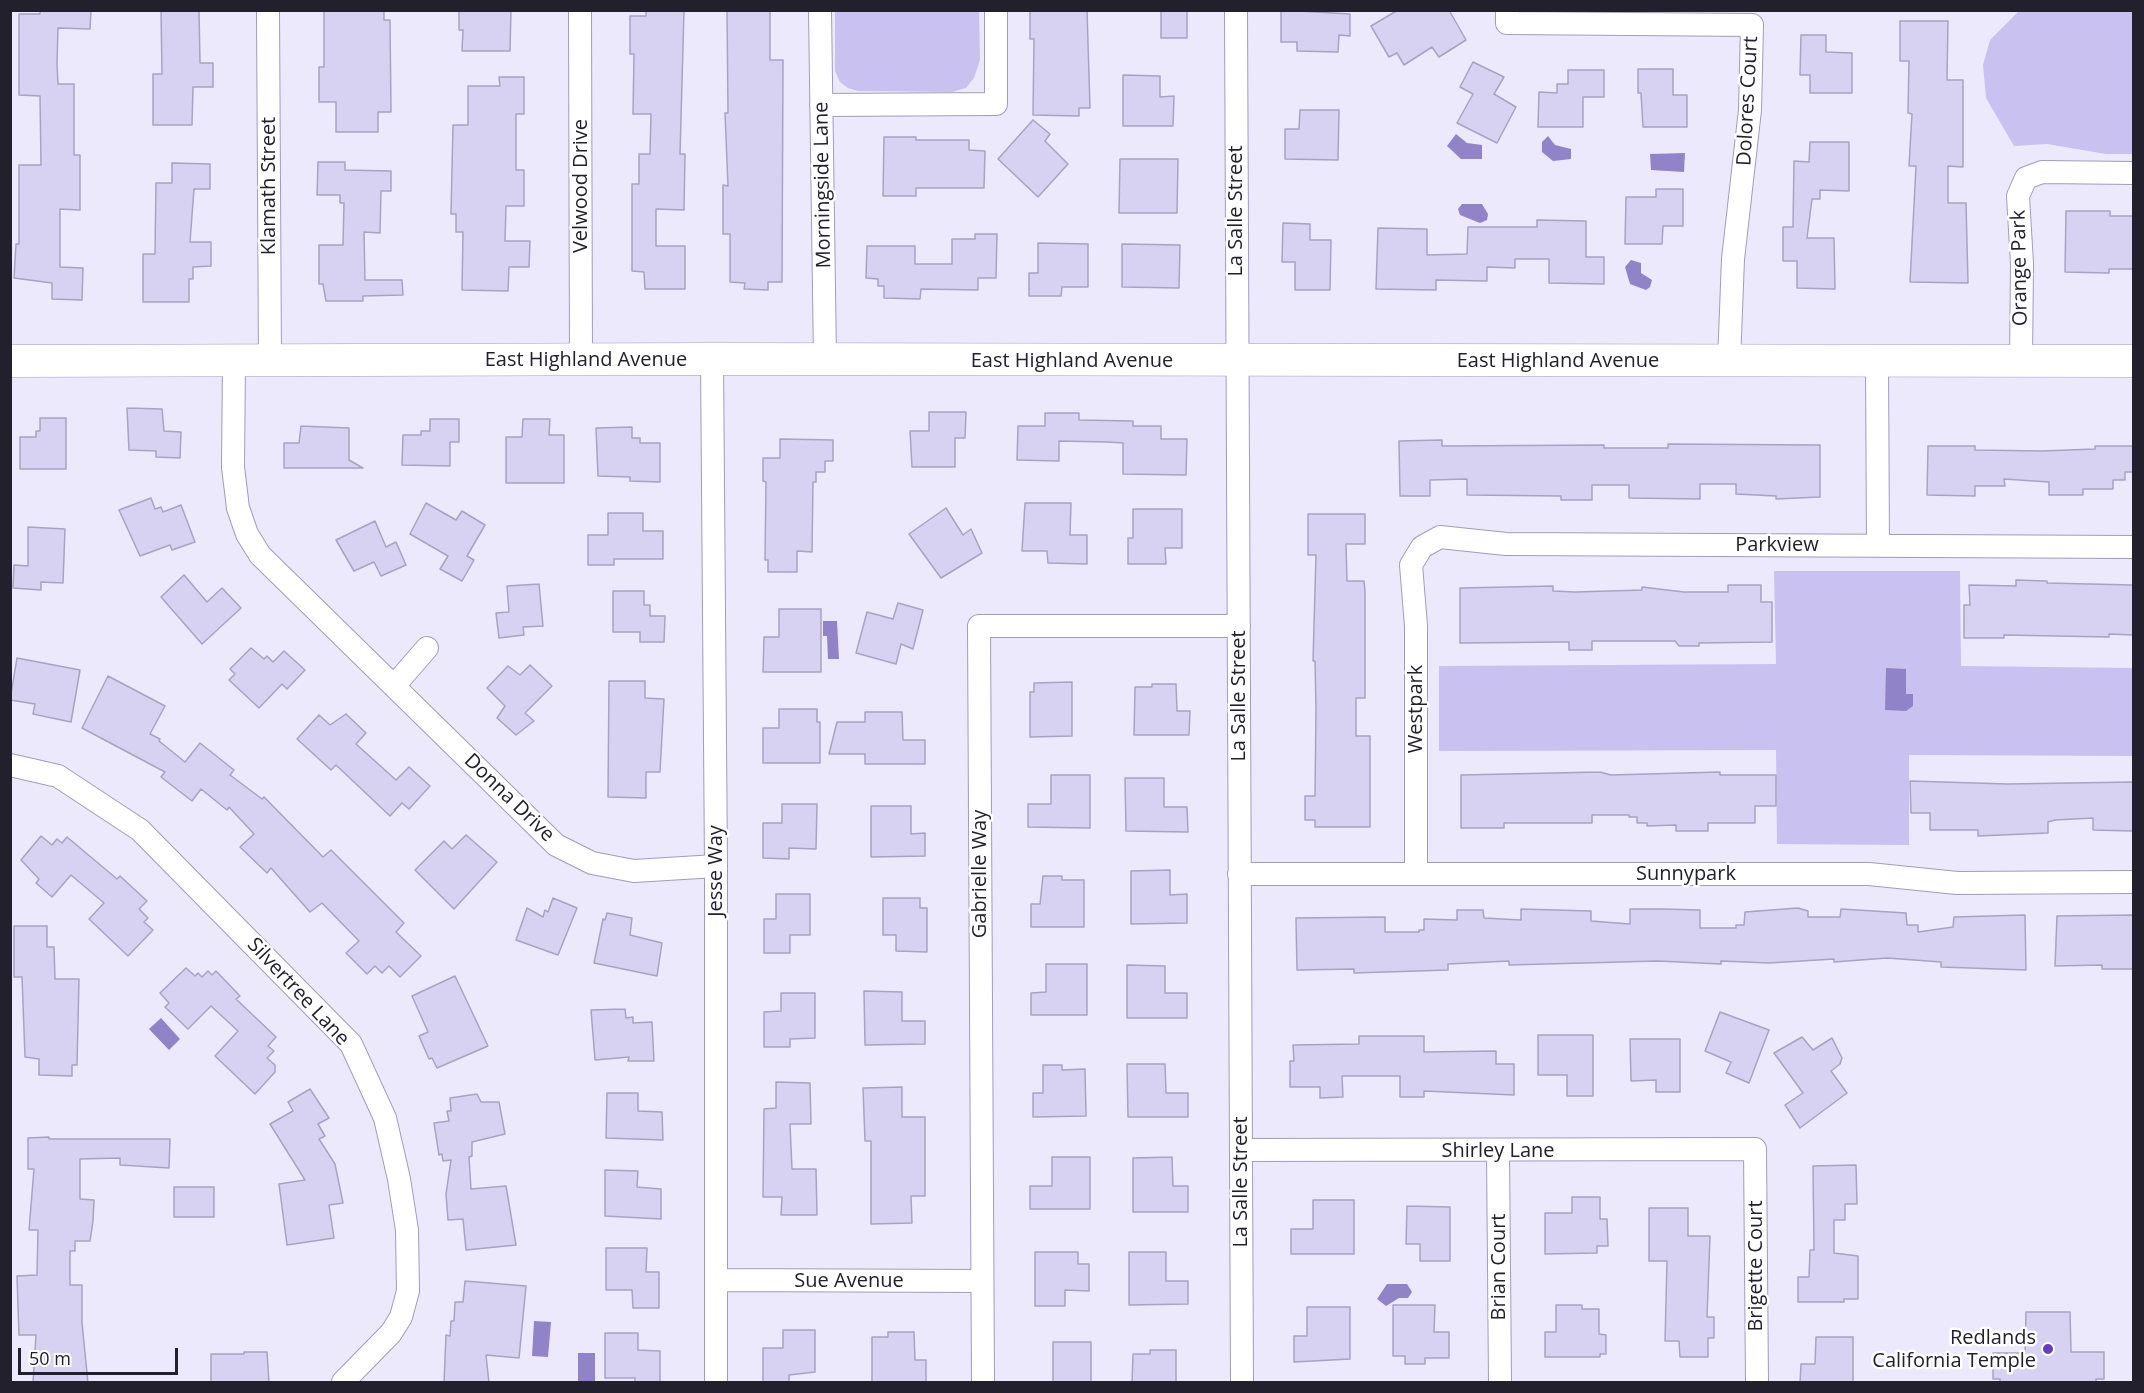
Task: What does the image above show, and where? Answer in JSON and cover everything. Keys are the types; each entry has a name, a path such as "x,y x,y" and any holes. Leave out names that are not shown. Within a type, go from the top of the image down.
{"street":[{"name":"Klamath Street","path":"268,10 270,361"},
{"name":"Velwood Drive","path":"580,10 581,361"},
{"name":"Morningside Lane","path":"820,10 825,360"},
{"path":"821,105 996,104 996,10"},
{"name":"La Salle Street","path":"1236,10 1242,1383"},
{"name":"Dolores Court","path":"1507,10 1507,23 1752,25 1749,110 1733,259 1729,362"},
{"name":"Orange Park","path":"2021,360 2022,264 2018,196 2026,178 2042,172 2133,173"},
{"name":"East Highland Avenue","path":"10,361 712,359 2133,361"},
{"name":"Jesse Way","path":"712,359 716,866 716,1383"},
{"name":"Donna Drive","path":"234,361 233,466 238,508 247,534 260,555 556,844 592,863 634,871 716,866"},
{"path":"1877,362 1878,546"},
{"name":"Parkview","path":"1422,547 1440,537 1506,544 2133,547"},
{"name":"Westpark","path":"1416,873 1416,626 1411,565 1422,547"},
{"name":"Gabrielle Way","path":"983,1383 979,626 1239,626"},
{"path":"394,686 427,648"},
{"name":"Silvertree Lane","path":"10,765 58,776 140,830 351,1044 388,1128 407,1230 408,1291 401,1317 391,1334 343,1383"},
{"name":"Sunnypark","path":"1239,874 1857,874 1957,883 2133,882"},
{"name":"Shirley Lane","path":"1241,1150 1755,1149"},
{"name":"Brigette Court","path":"1755,1149 1757,1383"},
{"name":"Brian Court","path":"1498,1151 1500,1383"},
{"name":"Sue Avenue","path":"716,1280 982,1281"}],"shaded area":[{"path":"2020,10 2133,11 2133,154 2106,154 2047,144 2014,146 1986,98 1983,65 1990,40"},
{"path":"835,11 979,11 980,60 974,78 966,88 952,92 858,91 848,88 840,82 835,71"},
{"path":"1456,134 1467,143 1482,145 1482,159 1461,159 1447,146"},
{"path":"1548,136 1555,145 1571,149 1571,159 1553,161 1542,152 1542,142"},
{"path":"1685,153 1684,172 1651,170 1650,154"},
{"path":"1462,204 1482,204 1488,214 1487,220 1480,223 1460,215 1458,209"},
{"path":"1631,260 1641,263 1641,273 1652,280 1650,287 1646,290 1630,284 1625,267"},
{"path":"1774,571 1960,571 1961,666 2133,668 2133,756 1909,755 1909,845 1777,844 1776,750 1439,751 1439,666 1776,664"},
{"path":"823,621 837,621 839,659 828,659 827,636 823,636"},
{"path":"1886,668 1906,669 1906,694 1913,694 1913,706 1906,711 1885,710"},
{"path":"161,1018 180,1039 169,1050 149,1029"},
{"path":"1387,1284 1407,1284 1412,1292 1408,1298 1399,1298 1386,1306 1377,1299"},
{"path":"534,1321 551,1322 548,1357 532,1356"},
{"path":"578,1353 595,1353 595,1382 578,1382"}],"building":[{"path":"40,10 91,10 90,29 58,28 58,84 74,84 74,155 80,155 80,210 60,209 60,267 83,268 82,300 52,299 52,283 14,278 16,244 19,244 19,165 41,165 40,96 19,95 19,14 40,14"},
{"path":"161,10 199,10 200,63 213,63 213,87 193,87 192,125 153,125 153,74 162,74"},
{"path":"324,10 384,10 384,20 390,20 391,112 378,112 378,132 336,132 336,102 319,102 319,67 324,67"},
{"path":"459,10 511,10 510,51 462,51 463,30 459,30"},
{"path":"646,10 684,10 680,154 685,154 684,210 656,209 656,246 685,246 685,289 645,289 644,272 632,271 632,184 639,184 639,154 650,154 651,114 633,114 634,54 630,54 630,16 646,16"},
{"path":"727,10 770,10 770,60 783,60 782,282 768,282 768,290 744,289 745,283 730,282 730,234 723,234 723,185 728,186 725,113 728,113"},
{"path":"1030,10 1087,10 1090,108 1079,108 1079,116 1033,115 1034,39 1030,39"},
{"path":"1161,10 1187,10 1187,38 1161,38"},
{"path":"1281,10 1350,14 1350,36 1339,35 1338,52 1297,51 1297,42 1281,42"},
{"path":"1398,10 1449,10 1466,40 1439,57 1432,47 1404,65 1397,53 1389,57 1371,26"},
{"path":"1900,21 1948,21 1947,80 1963,80 1963,167 1948,166 1948,203 1966,203 1968,283 1910,282 1916,166 1909,166 1912,114 1908,113 1909,61 1900,61"},
{"path":"1801,35 1826,35 1826,52 1852,53 1852,93 1810,93 1810,75 1800,75"},
{"path":"1473,62 1504,77 1494,94 1516,107 1497,143 1457,123 1473,94 1460,87"},
{"path":"1638,69 1673,69 1673,95 1687,95 1687,127 1643,127 1641,93 1638,93"},
{"path":"1568,70 1604,70 1604,97 1583,97 1583,127 1538,127 1539,92 1557,93 1557,84 1568,84"},
{"path":"1123,75 1160,76 1160,97 1174,96 1173,126 1123,126"},
{"path":"499,77 524,77 524,114 516,114 516,170 524,170 524,206 506,206 505,241 530,241 529,267 509,267 508,291 462,290 463,232 456,232 456,214 451,214 453,125 468,125 468,86 500,86"},
{"path":"1300,110 1339,110 1338,160 1285,159 1285,129 1299,129"},
{"path":"1033,120 1050,134 1045,141 1068,164 1038,197 998,159"},
{"path":"884,137 916,137 916,140 969,140 969,150 985,151 984,188 916,188 916,196 883,196"},
{"path":"1810,142 1849,142 1849,191 1820,190 1820,199 1812,199 1807,238 1834,238 1835,289 1797,288 1797,261 1783,261 1783,227 1793,227 1794,161 1809,162"},
{"path":"1120,159 1178,159 1177,213 1119,213"},
{"path":"318,162 345,162 345,170 391,171 391,191 381,191 380,233 364,232 365,280 402,280 403,295 363,296 363,301 326,301 323,284 319,284 319,245 343,245 344,203 340,203 340,195 317,195"},
{"path":"172,163 210,164 210,189 194,189 190,242 211,242 211,266 193,267 193,279 189,279 189,302 143,302 143,254 155,254 156,183 172,183"},
{"path":"1656,189 1683,189 1683,226 1663,226 1662,244 1625,244 1626,197 1656,197"},
{"path":"2066,211 2110,211 2110,216 2133,216 2133,269 2109,269 2109,273 2065,272"},
{"path":"1537,220 1586,221 1586,257 1604,257 1604,284 1549,283 1549,259 1515,259 1515,268 1487,267 1487,281 1436,280 1436,290 1376,289 1378,228 1427,229 1427,255 1467,254 1468,227 1537,227"},
{"path":"1283,223 1310,224 1310,240 1331,240 1330,290 1295,290 1295,262 1282,262"},
{"path":"975,234 997,234 996,278 978,278 978,290 921,289 920,299 884,298 884,286 878,286 878,279 866,278 867,246 915,246 915,264 952,264 952,239 975,239"},
{"path":"1038,243 1088,244 1088,287 1062,287 1061,296 1029,296 1029,273 1038,273"},
{"path":"1122,244 1180,245 1179,288 1122,287"},
{"path":"127,408 162,409 164,431 181,432 180,458 156,457 156,451 129,450"},
{"path":"929,412 966,412 965,438 955,438 955,467 912,467 910,431 929,431"},
{"path":"1045,413 1079,413 1079,420 1133,421 1133,426 1161,426 1161,439 1187,439 1186,475 1123,474 1123,443 1059,441 1059,461 1017,460 1018,426 1045,426"},
{"path":"40,418 66,418 66,469 20,469 20,437 36,437 36,431 40,431"},
{"path":"430,419 459,419 459,442 450,442 450,466 402,465 403,435 421,435 421,431 430,431"},
{"path":"523,419 550,419 549,435 564,435 564,483 506,483 506,437 522,437"},
{"path":"301,426 349,428 349,460 363,468 284,468 284,443 299,443"},
{"path":"632,427 632,438 640,438 640,443 660,443 660,482 630,481 630,477 598,476 596,428"},
{"path":"780,439 833,440 833,461 825,461 825,472 816,472 816,482 813,482 812,552 797,551 797,572 768,572 768,560 765,560 766,482 763,481 763,458 780,458"},
{"path":"1442,440 1442,446 1604,445 1604,448 1668,448 1668,444 1820,445 1820,497 1776,499 1776,496 1736,494 1736,484 1700,484 1700,499 1629,498 1629,485 1592,485 1592,500 1561,500 1561,496 1467,495 1467,479 1430,480 1430,496 1400,496 1399,441"},
{"path":"1928,446 1975,446 1975,450 2042,451 2095,449 2095,446 2133,446 2133,472 2125,472 2125,480 2113,480 2113,489 2083,489 2083,495 2049,495 2049,482 2004,479 2005,486 1975,486 1975,496 1927,495"},
{"path":"151,498 155,509 161,507 163,512 181,505 195,542 172,550 170,545 140,556 119,510"},
{"path":"426,503 456,520 462,511 485,525 467,556 474,560 462,581 440,569 448,556 410,534"},
{"path":"1025,503 1071,503 1070,535 1087,535 1087,564 1048,563 1047,551 1022,551"},
{"path":"946,508 963,535 971,529 982,553 941,578 909,534"},
{"path":"1133,509 1182,509 1182,548 1165,548 1166,564 1128,564 1128,538 1133,538"},
{"path":"608,513 643,513 643,531 663,531 663,559 614,559 614,565 588,565 588,535 608,535"},
{"path":"1308,514 1365,514 1365,544 1346,544 1347,581 1364,581 1365,591 1365,698 1356,698 1356,736 1370,736 1370,827 1315,827 1315,820 1305,820 1305,796 1315,796 1316,708 1315,661 1313,661 1316,555 1308,555"},
{"path":"375,521 386,547 396,542 406,565 381,576 374,562 354,571 336,540"},
{"path":"28,527 65,529 63,583 41,582 41,590 13,588 14,565 28,566"},
{"path":"184,575 207,602 222,588 241,608 202,644 161,597"},
{"path":"2016,580 2133,585 2133,635 2109,634 2109,637 2004,635 2004,638 1964,638 1964,605 1970,605 1969,585 2016,586"},
{"path":"539,584 543,626 523,627 524,635 499,638 496,613 509,612 507,586"},
{"path":"1728,585 1761,585 1761,602 1772,602 1772,642 1699,643 1699,646 1679,646 1675,641 1592,641 1592,650 1569,650 1569,642 1460,643 1460,588 1553,586 1553,591 1575,592 1642,590 1642,587 1684,592 1728,592"},
{"path":"613,591 644,591 644,605 650,605 650,616 665,616 664,642 640,642 640,632 613,632"},
{"path":"898,603 923,610 913,649 901,644 896,664 856,653 867,612 893,619"},
{"path":"779,609 821,609 821,672 763,672 764,637 779,637"},
{"path":"251,648 264,659 267,656 273,662 284,651 305,670 287,689 282,684 259,708 229,680 235,674 230,669"},
{"path":"17,658 80,670 71,722 33,714 35,704 10,700"},
{"path":"530,665 552,686 525,713 534,721 516,735 497,718 505,706 487,688 508,666 520,675"},
{"path":"108,676 165,706 150,734 160,739 159,741 185,762 200,743 234,770 230,775 262,799 264,797 323,857 331,850 404,923 396,932 421,956 400,977 389,966 382,973 375,966 367,974 346,953 359,941 322,903 310,912 271,868 267,873 240,847 254,834 229,807 227,810 201,789 192,801 161,777 165,772 82,728"},
{"path":"609,681 645,681 645,698 664,699 660,772 646,772 646,798 608,797"},
{"path":"1072,682 1072,736 1030,737 1030,692 1034,692 1034,683"},
{"path":"1152,684 1176,684 1177,711 1190,711 1189,735 1134,735 1135,687 1152,687"},
{"path":"779,709 817,709 817,722 820,722 820,763 763,763 763,728 779,728"},
{"path":"865,712 902,712 903,740 925,740 925,764 865,764 865,754 829,754 837,722 865,722"},
{"path":"346,714 366,733 356,744 396,780 409,767 430,786 409,809 402,803 390,816 336,765 331,770 297,739 319,715 330,725"},
{"path":"1600,772 1611,775 1720,772 1720,775 1776,775 1776,806 1755,806 1755,823 1708,823 1708,831 1676,831 1676,825 1647,826 1647,823 1637,823 1637,817 1629,817 1629,815 1592,815 1592,823 1504,823 1504,828 1461,828 1461,775"},
{"path":"1051,775 1090,775 1090,828 1028,827 1028,804 1051,804"},
{"path":"1125,778 1164,778 1164,807 1187,807 1188,832 1126,831"},
{"path":"1910,781 2008,784 2133,782 2133,831 2093,830 2093,818 2048,822 2048,833 1978,836 1978,830 1930,830 1930,813 1911,813"},
{"path":"782,804 817,804 816,849 789,848 789,859 763,858 763,823 782,823"},
{"path":"871,806 911,806 911,834 925,833 925,856 871,857"},
{"path":"466,835 497,862 454,909 415,870 444,841 452,849"},
{"path":"41,836 52,845 57,839 62,843 67,837 117,879 120,876 147,901 139,909 148,918 144,922 153,930 128,956 89,919 104,903 71,875 52,897 36,883 39,879 21,860"},
{"path":"1170,870 1170,895 1187,894 1187,923 1131,924 1131,871"},
{"path":"1043,876 1062,876 1062,880 1084,880 1084,927 1031,927 1031,904 1040,904"},
{"path":"776,894 810,894 810,935 790,935 790,953 764,953 764,919 776,919"},
{"path":"553,898 577,908 558,955 516,940 527,908 543,917 545,910 548,912"},
{"path":"883,898 920,898 920,908 927,908 927,952 896,951 896,935 883,935"},
{"path":"1798,908 1808,911 1808,917 1840,917 1841,909 1906,913 1907,925 1918,925 1918,932 1953,927 1954,917 2025,915 2026,970 1941,967 1941,962 1887,958 1834,962 1834,959 1769,963 1721,961 1721,964 1658,961 1509,965 1509,961 1448,964 1448,970 1354,973 1354,969 1297,970 1296,918 1385,917 1385,932 1419,932 1419,930 1424,930 1424,919 1457,920 1457,910 1483,910 1484,918 1521,920 1521,909 1591,911 1591,921 1630,924 1630,909 1662,909 1700,910 1700,928 1736,928 1736,925 1744,925 1745,912"},
{"path":"607,913 632,918 630,935 662,943 657,976 594,963 603,919 605,920"},
{"path":"2133,915 2133,969 2102,969 2102,965 2055,966 2057,916"},
{"path":"14,926 47,926 47,947 54,947 55,979 79,979 77,1065 72,1065 72,1076 39,1075 39,1059 25,1057 22,977 14,977"},
{"path":"1046,964 1087,964 1087,1015 1031,1015 1031,993 1046,992"},
{"path":"1127,965 1165,966 1165,993 1187,993 1187,1018 1127,1018"},
{"path":"186,968 195,976 198,973 202,977 208,971 212,975 216,971 240,996 236,999 276,1037 268,1046 274,1051 267,1058 275,1065 275,1072 255,1094 215,1056 238,1031 211,1006 188,1029 165,1007 169,1003 160,993"},
{"path":"455,976 488,1046 437,1068 432,1058 429,1059 419,1036 428,1032 412,996"},
{"path":"864,991 902,992 902,1021 925,1021 925,1044 865,1045"},
{"path":"781,993 815,993 815,1038 790,1039 790,1047 764,1047 764,1012 781,1011"},
{"path":"625,1009 626,1018 633,1017 633,1023 652,1022 654,1061 628,1061 629,1057 595,1060 591,1010"},
{"path":"1720,1012 1769,1030 1749,1083 1726,1073 1731,1062 1705,1051"},
{"path":"1538,1035 1593,1035 1593,1096 1567,1096 1567,1075 1538,1075"},
{"path":"1359,1036 1424,1036 1424,1052 1496,1051 1496,1064 1514,1064 1514,1095 1424,1091 1424,1097 1400,1097 1400,1076 1342,1076 1343,1097 1320,1098 1320,1087 1290,1087 1290,1061 1294,1061 1293,1045 1359,1044"},
{"path":"1802,1037 1813,1050 1832,1038 1842,1058 1840,1064 1831,1071 1847,1093 1800,1128 1785,1105 1803,1093 1774,1053"},
{"path":"1630,1039 1680,1039 1680,1092 1656,1092 1656,1080 1631,1081"},
{"path":"1127,1064 1165,1064 1166,1093 1188,1093 1188,1117 1128,1117"},
{"path":"1043,1065 1062,1065 1062,1070 1085,1069 1086,1116 1033,1117 1033,1093 1043,1093"},
{"path":"776,1082 810,1083 811,1124 790,1124 792,1169 816,1169 817,1215 781,1215 782,1197 763,1197 764,1109 776,1108"},
{"path":"902,1087 902,1117 925,1117 925,1196 911,1196 912,1223 871,1224 871,1141 865,1141 863,1088"},
{"path":"310,1089 329,1118 318,1124 325,1136 319,1139 335,1164 343,1203 329,1205 334,1238 287,1245 279,1184 305,1180 270,1124 293,1111 288,1102"},
{"path":"607,1093 638,1093 638,1111 662,1112 663,1140 606,1138"},
{"path":"477,1094 481,1102 499,1102 505,1134 472,1142 472,1156 469,1157 471,1189 506,1186 516,1245 466,1250 463,1219 448,1220 446,1194 451,1160 443,1161 442,1154 439,1155 434,1123 449,1121 447,1111 451,1111 450,1098"},
{"path":"49,1137 49,1139 170,1139 169,1168 120,1165 120,1158 80,1159 80,1199 94,1200 93,1221 90,1241 75,1241 75,1251 70,1251 70,1285 82,1285 82,1323 88,1383 33,1383 36,1335 19,1335 17,1276 37,1275 38,1230 29,1230 34,1169 28,1169 28,1138"},
{"path":"1052,1157 1090,1157 1090,1209 1030,1209 1030,1186 1052,1186"},
{"path":"1172,1157 1173,1186 1188,1186 1188,1212 1133,1212 1133,1158"},
{"path":"1856,1165 1857,1204 1845,1204 1845,1220 1834,1220 1834,1253 1858,1256 1858,1299 1844,1299 1844,1302 1798,1302 1798,1277 1809,1277 1810,1250 1814,1250 1813,1166"},
{"path":"605,1170 638,1171 637,1187 661,1189 661,1219 605,1216"},
{"path":"174,1187 214,1187 214,1217 174,1217"},
{"path":"1572,1197 1600,1197 1600,1219 1607,1219 1608,1246 1597,1246 1597,1253 1545,1254 1545,1213 1572,1213"},
{"path":"1313,1200 1354,1200 1354,1254 1291,1254 1291,1229 1313,1229"},
{"path":"1407,1206 1450,1207 1450,1261 1420,1261 1420,1244 1406,1244"},
{"path":"1649,1208 1688,1208 1688,1236 1710,1236 1707,1317 1714,1317 1714,1338 1708,1338 1708,1357 1680,1357 1679,1341 1665,1341 1667,1261 1649,1261"},
{"path":"606,1248 647,1248 646,1272 659,1272 659,1308 633,1308 632,1290 606,1290"},
{"path":"1035,1252 1078,1252 1078,1264 1089,1264 1089,1291 1065,1290 1065,1306 1035,1306"},
{"path":"1129,1252 1166,1252 1166,1281 1188,1281 1188,1304 1129,1305"},
{"path":"465,1281 526,1286 519,1358 486,1355 489,1383 444,1383 446,1335 450,1336 455,1302 463,1302"},
{"path":"1393,1305 1435,1305 1434,1332 1449,1332 1449,1358 1425,1358 1425,1364 1405,1364 1405,1356 1393,1356"},
{"path":"1556,1305 1582,1305 1582,1309 1599,1309 1599,1334 1606,1335 1606,1354 1600,1354 1600,1357 1545,1357 1545,1332 1556,1332"},
{"path":"1307,1307 1350,1307 1350,1359 1294,1362 1294,1336 1307,1336"},
{"name":"Redlands California Temple","path":"2026,1312 2070,1312 2071,1352 2104,1352 2104,1379 2096,1379 2096,1383 2000,1383 2000,1379 1993,1379 1993,1353 2025,1353"},
{"path":"783,1330 815,1330 815,1372 789,1375 789,1383 763,1383 763,1348 783,1348"},
{"path":"888,1332 914,1332 915,1360 926,1360 926,1382 872,1382 872,1337 888,1337"},
{"path":"605,1333 638,1333 638,1350 660,1351 660,1383 635,1383 635,1378 605,1378"},
{"path":"1816,1337 1853,1337 1853,1383 1800,1383 1801,1364 1815,1364"},
{"path":"1053,1342 1091,1342 1091,1383 1053,1383"},
{"path":"1150,1350 1176,1350 1176,1383 1132,1383 1133,1354 1150,1354"},
{"path":"244,1352 267,1352 269,1383 211,1383 211,1354 244,1354"}],"place":[{"name":"Redlands California Temple","path":"2048,1349"}]}
